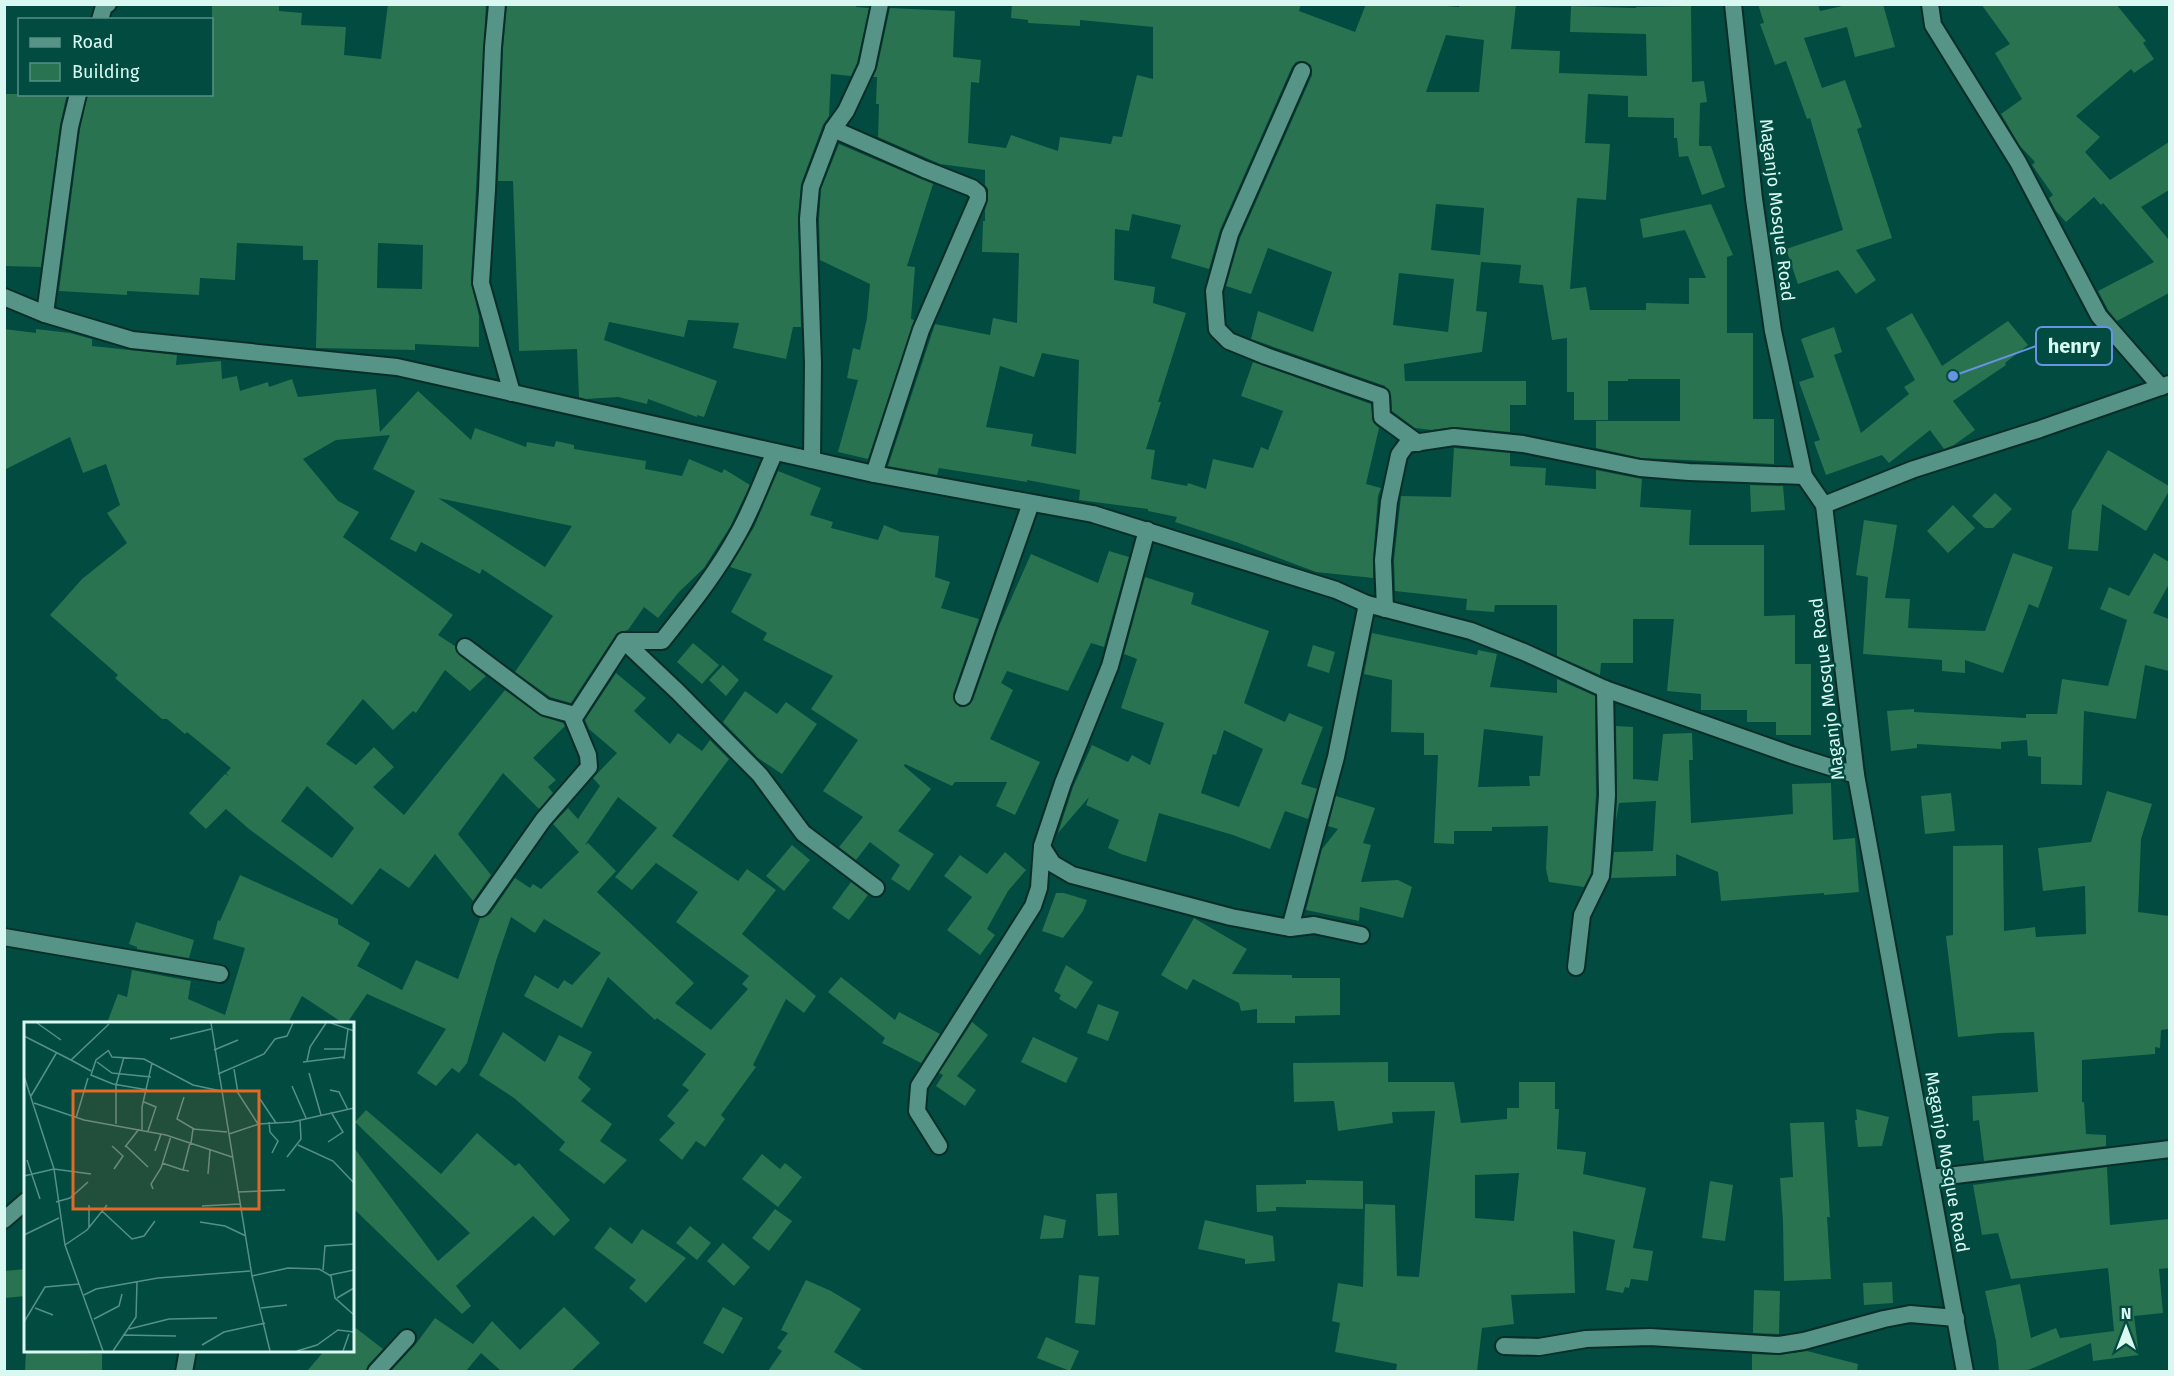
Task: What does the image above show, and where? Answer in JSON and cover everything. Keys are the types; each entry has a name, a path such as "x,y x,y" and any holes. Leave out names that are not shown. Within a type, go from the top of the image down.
{"street":[{"path":"101,18 104,6 108,4"},
{"path":"496,4 481,283 512,393"},
{"path":"812,460 813,363 808,219 811,187 833,129 846,111 867,66 880,4"},
{"name":"Maganjo Mosque Road","path":"1733,4 1754,199 1773,331 1804,477 1824,505 1856,775 1965,1371"},
{"path":"1824,505 1914,469 2040,429 2165,385 2099,316 2018,162 1933,25 1929,4"},
{"path":"1302,71 1230,234 1214,291 1217,329 1229,341 1257,353 1381,396 1383,417 1419,443"},
{"path":"45,314 70,128 78,96"},
{"path":"833,129 972,188 978,193 978,199 921,330 874,474"},
{"path":"4,297 45,314 132,340 397,367 874,474 1093,514 1336,590 1367,604 1471,631 1605,689 1783,752 1856,775"},
{"path":"1386,609 1383,560 1394,474 1399,455 1407,444 1454,437 1523,444 1640,468 1804,477"},
{"path":"624,641 662,641 699,595 741,529 775,452"},
{"path":"963,697 1031,503"},
{"path":"939,1146 917,1111 919,1086 1033,906 1039,888 1042,846 1063,783 1110,666 1147,530"},
{"path":"1290,928 1336,757 1367,604"},
{"path":"574,718 624,641"},
{"path":"624,641 760,775 803,833 876,888"},
{"path":"465,647 545,707 571,714 588,755 589,767 543,820 481,908"},
{"path":"1576,967 1582,915 1601,876 1607,795 1605,689"},
{"path":"1042,846 1053,864 1072,875 1231,916 1290,928 1314,925 1361,935"},
{"path":"4,937 220,974"},
{"path":"1930,1178 2169,1149"},
{"path":"4,1220 24,1203"},
{"path":"1504,1346 1539,1347 1586,1339 1650,1337 1778,1345 1804,1341 1910,1314 1956,1318"},
{"path":"376,1371 407,1338"},
{"path":"184,1371 189,1352"}],"building":[{"path":"212,4 268,4 279,6 279,11 302,13 301,25 346,27 344,55 381,59 388,4 486,4 471,282 479,316 479,347 415,344 415,350 316,348 318,260 303,260 303,246 237,243 235,280 200,278 199,295 127,291 127,295 59,291 80,129 88,96 213,96","holes":["378,243 423,245 422,289 377,288"]},
{"path":"507,4 857,4 856,7 869,8 857,63 851,76 831,74 829,116 823,125 801,184 798,219 801,327 793,327 786,359 733,348 739,323 688,320 684,337 609,322 604,340 717,381 704,417 697,415 697,417 648,399 647,404 618,397 586,399 579,397 577,349 519,351 513,181 498,181"},
{"path":"1012,4 1301,4 1299,11 1355,32 1366,4 1459,7 1460,4 1516,4 1511,49 1560,51 1559,73 1647,76 1646,34 1570,32 1571,6 1636,8 1691,6 1692,82 1704,81 1707,102 1700,103 1699,146 1711,146 1725,187 1702,195 1688,156 1679,157 1677,138 1674,138 1674,118 1628,117 1628,96 1588,94 1585,143 1610,144 1606,200 1577,198 1570,289 1586,287 1590,310 1646,310 1646,303 1689,304 1689,278 1706,278 1685,230 1643,238 1640,219 1711,204 1733,255 1727,257 1727,333 1753,333 1753,419 1774,419 1774,464 1641,458 1596,448 1596,421 1680,421 1680,379 1608,381 1608,420 1574,420 1574,392 1567,392 1567,338 1552,340 1543,285 1519,283 1521,265 1481,262 1476,311 1487,312 1482,352 1404,364 1405,381 1526,381 1526,405 1510,405 1510,432 1455,427 1432,430 1415,428 1392,411 1391,395 1385,386 1251,339 1258,311 1313,332 1332,272 1268,248 1251,294 1226,286 1240,238 1312,75 1311,65 1301,61 1296,62 1292,67 1220,230 1209,269 1171,258 1181,225 1132,214 1129,231 1115,229 1114,280 1155,287 1153,303 1186,313 1146,449 1155,450 1151,479 1187,486 1188,483 1206,489 1213,459 1253,468 1261,447 1268,450 1283,411 1241,396 1253,362 1371,404 1373,422 1379,428 1366,484 1381,488 1378,496 1373,578 1316,572 1175,522 1177,517 1148,511 1148,509 1079,500 1080,490 939,468 937,475 888,466 935,324 990,335 993,318 1017,323 1019,253 982,252 983,221 985,221 988,199 985,170 940,164 878,137 877,77 873,77 890,8 955,11 953,57 981,60 979,83 971,82 968,143 1006,148 1011,135 1058,151 1060,137 1111,144 1113,136 1122,137 1137,75 1153,79 1153,27 1080,20 1080,26 1028,23 1028,20 1011,18","holes":["1446,35 1484,40 1479,92 1426,92","1436,204 1484,208 1480,255 1431,250","1399,273 1454,279 1448,332 1393,325","1042,353 1079,360 1076,454 1031,446 1033,434 986,427 1000,366 1034,377"]},
{"path":"1758,4 1818,4 1820,11 1851,4 1883,4 1895,47 1855,57 1847,27 1804,38 1822,88 1845,80 1862,127 1857,129 1892,238 1856,250 1876,280 1856,294 1838,270 1798,284 1786,249 1843,230 1810,118 1807,119 1786,61 1775,65 1760,24 1764,23"},
{"path":"1981,4 2116,4 2146,41 2143,43 2154,59 2134,73 2131,69 2076,116 2100,137 2085,152 2110,180 2169,142 2169,190 2141,207 2169,240 2169,293 2117,321 2098,291 2154,262 2103,203 2101,205 2094,197 2066,222 2056,211 2049,198 2053,195 2032,165 2035,162 2020,146 2001,114 2022,99 1995,53 2010,44"},
{"path":"4,94 67,96 60,125 41,267 4,266"},
{"path":"839,144 933,184 907,266 915,267 911,319 914,320 868,459 838,452 858,380 847,378 853,348 860,350 867,318 870,284 820,260 821,189"},
{"path":"1912,313 1942,366 2008,321 2028,345 2005,363 2006,365 1953,401 1975,430 1954,445 1944,449 1930,430 1889,463 1882,455 1826,475 1814,442 1820,440 1799,382 1814,377 1801,339 1834,327 1842,352 1834,355 1861,433 1909,394 1904,387 1915,380 1886,328"},
{"path":"4,329 36,333 36,329 70,333 92,339 92,346 177,355 176,365 221,361 222,379 237,376 240,391 268,382 269,387 292,379 298,397 376,389 380,432 418,391 471,440 475,428 526,447 527,442 554,447 556,441 574,445 574,449 646,461 645,469 682,476 689,459 722,473 724,469 750,485 730,527 704,568 679,592 658,618 644,607 628,630 617,633 571,703 550,697 515,672 553,616 482,569 480,574 421,542 416,552 390,539 415,491 373,469 390,435 336,440 303,459 338,501 359,512 343,537 453,615 438,635 455,646 459,655 486,676 470,691 445,670 416,713 413,711 393,730 363,699 326,744 356,765 374,747 394,767 373,787 404,815 505,690 539,715 563,723 565,726 533,758 556,780 548,787 553,793 539,809 503,773 458,834 491,875 473,901 435,854 409,888 380,868 352,905 249,829 226,809 206,829 189,813 225,774 229,776 226,773 231,768 187,732 185,734 167,719 162,719 115,678 118,675 50,615 82,579 127,543 107,513 120,505 106,464 83,473 70,437 4,470","holes":["438,498 572,526 545,567","307,786 354,828 332,858 281,821"]},
{"path":"1454,448 1510,453 1510,466 1546,468 1545,485 1596,489 1596,470 1642,479 1640,507 1691,510 1689,545 1764,545 1764,616 1795,615 1795,664 1811,664 1811,735 1776,735 1776,722 1747,722 1747,710 1701,710 1701,694 1667,691 1674,619 1633,619 1633,663 1601,663 1600,675 1557,656 1557,605 1495,605 1494,612 1466,610 1467,599 1395,591 1394,560 1401,496 1451,497"},
{"path":"2108,450 2169,486 2169,491 2146,531 2102,504 2098,551 2068,549 2072,511"},
{"path":"778,471 821,488 810,515 833,522 831,528 878,540 884,525 901,532 939,536 935,577 950,582 941,608 979,619 953,694 955,703 960,707 969,705 973,700 999,626 1031,554 1098,583 1109,551 1129,557 1104,647 1091,643 1068,691 1007,671 1001,683 1013,690 990,739 1040,762 1015,815 996,806 1007,782 955,782 952,786 905,764 904,766 931,789 898,831 934,854 909,891 891,879 900,865 870,842 856,860 839,847 863,817 823,791 858,740 811,709 833,676 763,640 767,633 731,612 752,574 730,567 754,527"},
{"path":"1750,485 1783,486 1785,510 1751,512"},
{"path":"1995,493 2012,509 1993,528 1985,528 1972,516"},
{"path":"1953,505 1975,528 1948,553 1927,531"},
{"path":"1864,520 1897,525 1885,598 1910,599 1908,628 1985,631 2013,553 2053,567 2038,608 2029,604 2003,673 1965,660 1965,673 1942,671 1942,660 1863,654 1868,577 1856,575"},
{"path":"2154,553 2169,562 2169,584 2153,613 2169,619 2169,671 2145,665 2136,719 2084,711 2082,785 2041,784 2041,757 2028,756 2027,740 2001,742 2001,749 1917,744 1917,748 1891,751 1887,711 1914,709 1914,712 2026,718 2026,714 2057,714 2062,679 2108,686 2127,620 2100,609 2109,587 2129,596"},
{"path":"1145,577 1194,593 1191,604 1269,631 1244,703 1285,722 1289,713 1323,727 1301,784 1317,789 1308,819 1285,811 1270,849 1233,835 1159,813 1146,862 1108,848 1119,820 1086,805 1089,797 1058,833 1073,787 1092,745 1128,762 1132,755 1150,765 1164,723 1121,708 1137,659 1124,654","holes":["1224,730 1263,749 1239,807 1201,793 1213,754 1216,755"]},
{"path":"1372,633 1477,655 1478,650 1497,654 1490,687 1557,693 1557,679 1595,696 1596,795 1591,873 1584,887 1549,882 1546,869 1548,826 1492,827 1492,831 1454,831 1454,844 1434,843 1438,755 1424,755 1424,733 1391,732 1392,680 1364,674","holes":["1484,729 1543,736 1540,776 1529,776 1530,786 1478,787"]},
{"path":"693,643 719,665 702,684 677,662"},
{"path":"1313,645 1335,652 1329,673 1307,666"},
{"path":"723,665 739,680 726,696 709,680"},
{"path":"616,673 646,698 634,711 670,744 678,733 702,751 710,740 729,759 672,836 738,881 747,869 776,890 742,934 816,996 804,1013 786,999 753,1065 756,1067 721,1115 725,1119 705,1147 696,1141 682,1160 659,1140 675,1123 667,1116 689,1090 682,1085 706,1054 657,1018 655,1020 608,977 582,1028 524,996 535,975 558,989 564,980 572,985 601,953 544,919 535,933 511,917 467,1063 459,1073 452,1068 436,1086 417,1073 446,1029 367,994 348,1022 341,1022 302,996 289,1022 107,1022 118,994 127,997 132,970 191,981 188,999 225,1015 245,948 213,939 218,920 220,921 240,875 338,919 338,924 370,943 357,966 402,990 416,960 458,979 480,918 490,914 515,878 530,888 533,884 541,889 579,852 553,824 568,808 578,819 600,786 593,778 617,753 589,729 585,720","holes":["618,797 657,828 615,877 632,890 656,863 698,892 676,922 749,976 742,984 748,989 711,1030 675,1003 694,983 597,892 616,871 588,843 585,845"]},
{"path":"745,691 777,714 786,702 817,724 782,774 758,758 723,722"},
{"path":"1616,726 1633,727 1633,779 1658,781 1663,734 1692,733 1693,760 1689,760 1691,823 1793,814 1792,784 1831,783 1833,840 1855,838 1859,892 1721,901 1718,872 1676,854 1676,876 1611,878 1614,852 1653,851 1656,801 1619,803 1616,821"},
{"path":"2107,791 2152,804 2141,839 2138,912 2169,916 2169,1029 2161,1030 2160,1048 2155,1047 2155,1054 2082,1060 2082,1102 2084,1102 2086,1134 2106,1135 2106,1146 1984,1161 1979,1120 1973,1121 1972,1096 2038,1092 2034,1032 1958,1037 1946,936 1953,935 1953,846 2003,845 2004,931 2035,927 2036,937 2086,934 2085,886 2043,891 2038,848 2091,842"},
{"path":"1951,793 1955,831 1925,834 1921,796"},
{"path":"1336,796 1375,808 1363,843 1371,845 1361,882 1398,880 1412,887 1403,918 1360,907 1359,921 1306,910 1322,849 1338,829 1328,826"},
{"path":"792,845 810,860 784,891 766,876"},
{"path":"1005,852 1026,870 1008,891 987,929 995,935 980,955 947,930 972,897 944,876 960,855 987,874"},
{"path":"851,882 868,895 849,920 832,908"},
{"path":"1056,893 1087,900 1083,911 1063,938 1042,931"},
{"path":"1194,918 1247,949 1232,974 1340,978 1340,1015 1295,1016 1295,1023 1257,1023 1257,1009 1241,1011 1239,1003 1193,979 1187,990 1161,975"},
{"path":"136,922 194,940 189,958 137,949 129,944"},
{"path":"1066,965 1093,982 1076,1009 1059,999 1061,995 1054,991"},
{"path":"841,977 895,1020 899,1012 940,1034 921,1063 882,1043 885,1038 828,992"},
{"path":"1098,1004 1119,1012 1108,1041 1087,1033"},
{"path":"972,1022 988,1035 957,1076 976,1090 965,1106 936,1086 943,1075 939,1073"},
{"path":"503,1032 545,1062 559,1035 592,1052 578,1078 591,1089 581,1101 612,1124 600,1141 627,1160 604,1184 559,1150 565,1142 514,1098 479,1075"},
{"path":"1033,1037 1078,1058 1066,1083 1021,1062"},
{"path":"1388,1062 1388,1082 1454,1082 1461,1123 1507,1119 1507,1108 1519,1108 1519,1082 1555,1082 1555,1109 1559,1109 1557,1149 1586,1152 1583,1174 1646,1188 1633,1248 1653,1251 1648,1281 1631,1279 1629,1288 1625,1287 1623,1293 1606,1290 1615,1240 1573,1231 1575,1293 1511,1295 1514,1324 1482,1328 1477,1371 1396,1371 1397,1364 1335,1352 1340,1323 1332,1321 1338,1283 1363,1287 1365,1204 1395,1205 1397,1276 1419,1277 1435,1111 1392,1112 1393,1123 1338,1131 1334,1101 1294,1102 1293,1063","holes":["1519,1173 1514,1221 1475,1218 1475,1175"]},
{"path":"1856,1109 1889,1117 1882,1146 1858,1147"},
{"path":"366,1110 441,1174 477,1133 515,1166 519,1163 570,1220 554,1236 533,1216 456,1286 471,1306 462,1314 354,1209 354,1148 438,1261 470,1233 355,1122"},
{"path":"1824,1122 1831,1279 1784,1281 1780,1178 1793,1177 1790,1123"},
{"path":"762,1154 780,1169 785,1163 802,1177 778,1207 742,1179"},
{"path":"2107,1167 2110,1225 2169,1219 2169,1268 2159,1269 2163,1313 2134,1316 2139,1355 2093,1361 2091,1343 2026,1371 1999,1371 1996,1341 1985,1291 2020,1284 2031,1338 2056,1328 2060,1338 2114,1331 2108,1268 2011,1279 1998,1233 1982,1235 1973,1185"},
{"path":"1306,1180 1363,1181 1363,1209 1276,1207 1276,1211 1257,1212 1256,1185 1306,1184"},
{"path":"1710,1181 1733,1185 1725,1241 1702,1238"},
{"path":"1117,1193 1119,1235 1098,1236 1096,1194"},
{"path":"775,1209 792,1221 769,1251 752,1238"},
{"path":"1044,1215 1066,1220 1063,1238 1040,1239"},
{"path":"1205,1220 1273,1236 1275,1261 1245,1264 1245,1259 1198,1249"},
{"path":"690,1226 711,1243 697,1260 676,1243"},
{"path":"610,1227 632,1244 642,1229 686,1258 646,1303 629,1288 636,1280 594,1248"},
{"path":"723,1243 750,1267 734,1286 707,1261"},
{"path":"24,1269 24,1296 4,1298 4,1271"},
{"path":"1079,1275 1099,1277 1095,1325 1075,1323"},
{"path":"806,1280 831,1291 861,1309 834,1352 865,1371 768,1371 782,1351 777,1348 788,1333 781,1330"},
{"path":"1892,1282 1893,1303 1864,1305 1863,1283"},
{"path":"1754,1290 1780,1291 1779,1334 1753,1333"},
{"path":"564,1307 600,1343 571,1371 498,1371 500,1370 481,1353 466,1371 391,1371 415,1345 435,1318 473,1344 492,1321 520,1350"},
{"path":"723,1307 743,1318 723,1354 703,1343"},
{"path":"354,1327 383,1349 368,1365 366,1371 307,1371 323,1352 354,1352"},
{"path":"1046,1337 1079,1351 1070,1371 1037,1358"},
{"path":"1807,1351 1858,1364 1857,1371 1752,1371 1752,1354 1779,1355"},
{"path":"26,1352 102,1354 102,1371 25,1371"}],"place":[{"name":"henry","path":"1953,376"}]}
